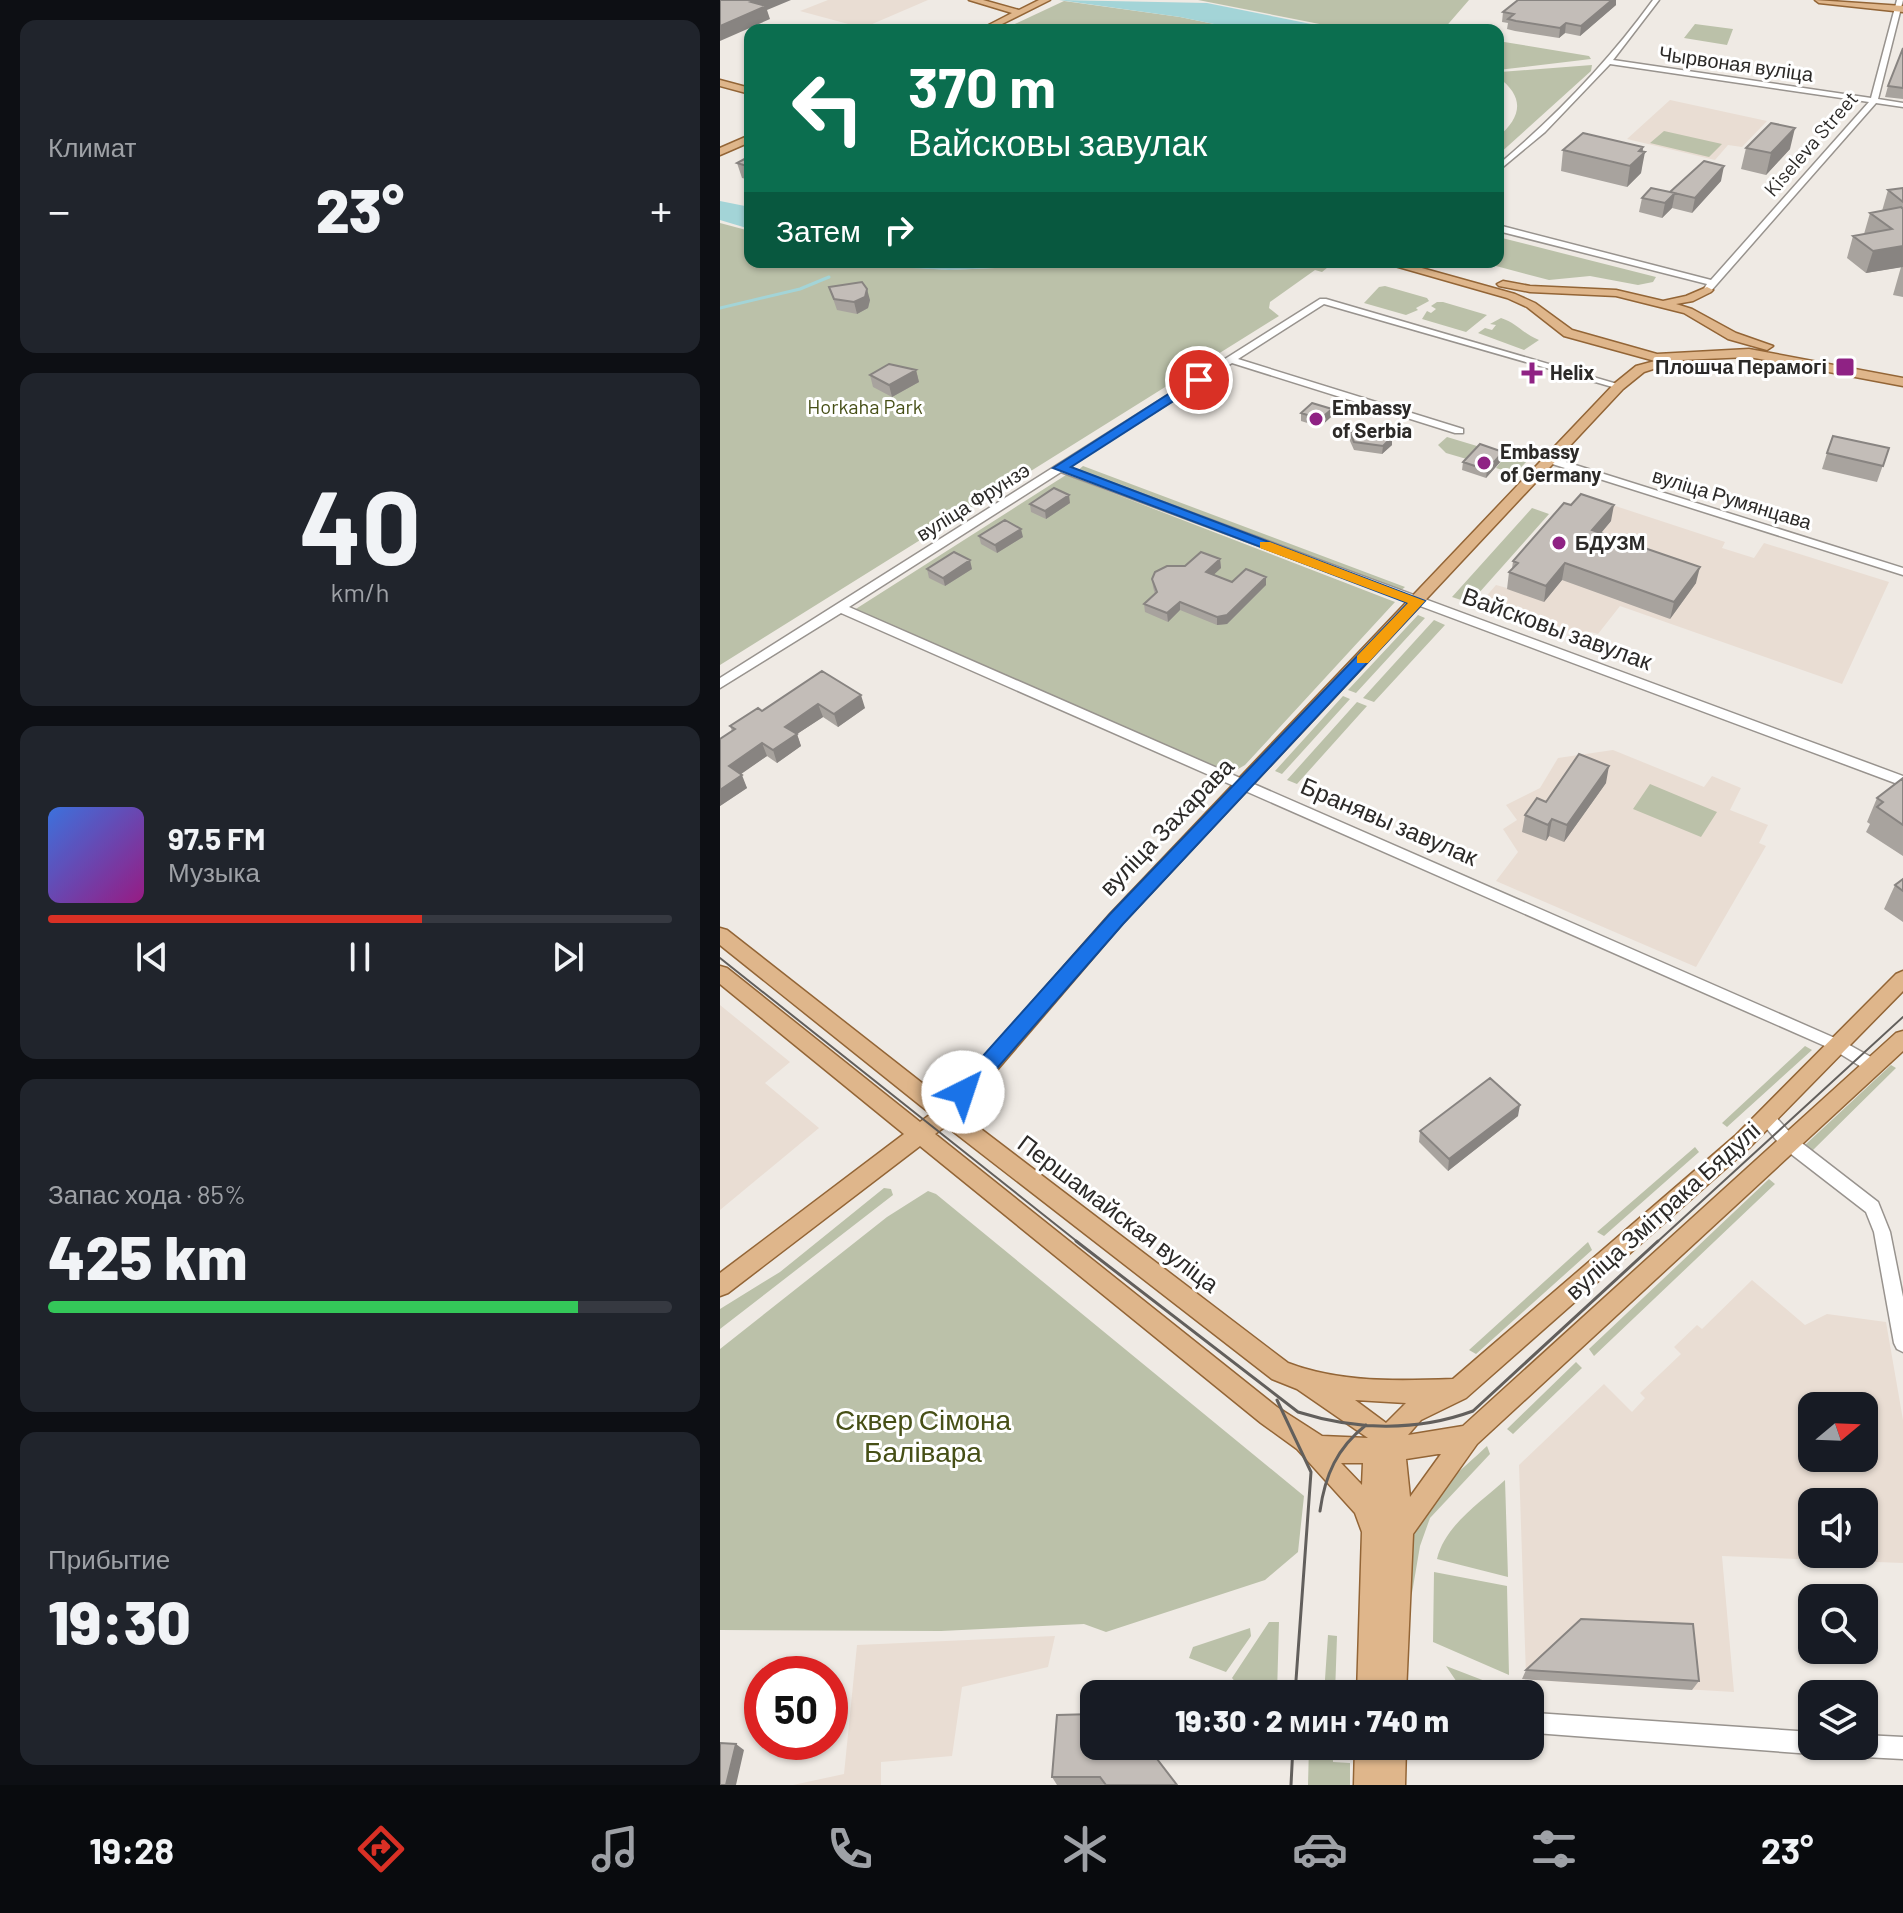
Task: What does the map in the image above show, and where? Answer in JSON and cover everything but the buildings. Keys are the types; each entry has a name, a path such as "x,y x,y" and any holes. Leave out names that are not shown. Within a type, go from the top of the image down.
{"main road":[{"path":"973,0 1022,13 1046,0"},
{"path":"997,24 1056,0"},
{"path":"1819,0 1901,6"},
{"path":"720,76 744,83"},
{"path":"720,83 744,89"},
{"path":"720,152 744,141"},
{"path":"1409,268 1511,296 1568,333 1604,345 1676,359"},
{"path":"1443,268 1521,288 1616,293 1688,311 1711,325 1760,345 1903,371"},
{"path":"1653,302 1682,301 1709,286"},
{"path":"1691,358 1715,345 1717,338 1702,303 1709,286"},
{"path":"1556,324 1552,315 1555,304 1569,295 1591,291"},
{"path":"1604,345 1626,362 1624,382"},
{"path":"1624,382 1650,365 1676,359 1749,353 1903,382"},
{"name":"вуліца Захарава","path":"720,1286 946,1114 1050,992 1624,382"},
{"name":"Першамайская вуліца","path":"720,935 946,1114 1280,1371 1299,1379 1396,1392 1452,1391"},
{"path":"720,973 1299,1437 1365,1506 1375,1541"},
{"name":"вуліца Змітрака Бядулі","path":"1385,1445 1413,1412 1458,1390 1612,1257 1766,1118 1839,1046 1864,1015 1903,979"},
{"name":"вуліца Змітрака Бядулі","path":"1401,1530 1469,1436 1903,1039"},
{"path":"1299,1379 1371,1424 1385,1445 1401,1530 1394,1680"},
{"path":"1299,1437 1325,1449 1469,1436"},
{"path":"1370,1680 1374,1467 1385,1445"},
{"path":"1368,1785 1369,1760"},
{"path":"1391,1785 1392,1760"}],"street":[{"path":"1504,164 1542,133 1611,62 1656,0"},
{"name":"Kiseleva Street","path":"1709,286 1874,101 1901,6"},
{"name":"Чырвоная вуліца","path":"1611,62 1903,105"},
{"path":"1504,230 1709,286"},
{"name":"вуліца Фрунзэ","path":"720,684 1327,301 1624,382"},
{"path":"1231,360 1459,431"},
{"name":"вуліца Румянцава","path":"1550,460 1903,572"},
{"name":"Вайсковы завулак","path":"1060,468 1903,781"},
{"name":"Бранявы завулак","path":"840,608 1839,1046 1873,1066"},
{"path":"1766,1118 1788,1142 1872,1207 1882,1232 1903,1343"},
{"path":"1544,1724 1798,1742"},
{"path":"1878,1747 1903,1748"}],"shaded area":[{"path":"828,0 928,0 872,24 848,24 800,11"},
{"path":"1670,100 1767,121 1742,147 1728,145 1715,160 1627,139"},
{"path":"1585,496 1725,542 1722,548 1754,558 1764,543 1889,582 1842,684 1620,606 1598,634 1591,632 1587,637 1484,599 1496,585 1507,588"},
{"path":"1613,750 1704,787 1712,776 1741,788 1730,810 1768,825 1759,843 1766,846 1696,967 1496,881 1518,852 1503,829 1517,820 1506,805 1540,788 1558,758"},
{"path":"720,1005 790,1062 765,1083 819,1128 720,1210"},
{"path":"1752,1280 1805,1325 1827,1314 1886,1322 1903,1420 1903,1563 1878,1562 1878,1488 1798,1488 1798,1559 1722,1556 1734,1692 1532,1680 1526,1676 1519,1465 1604,1384 1632,1412 1645,1398 1640,1393 1681,1354 1674,1347 1697,1325 1702,1329"},
{"path":"1055,1636 1048,1667 962,1687 952,1756 881,1762 881,1785 793,1785 844,1774 845,1760 848,1760 857,1645"}],"green space":[{"path":"1198,0 1469,0 1448,24 1320,24"},
{"path":"1064,1 1214,24 1015,24"},
{"path":"1695,24 1733,29 1727,45 1684,38"},
{"path":"1504,42 1589,56 1591,59 1504,69"},
{"path":"1592,65 1591,71 1504,150 1504,132 1512,122 1517,107 1513,92 1504,82 1504,72"},
{"path":"1664,131 1722,144 1709,157 1650,143"},
{"name":"Horkaha Park","path":"720,223 744,229 744,268 1327,268 1322,272 1315,270 1270,302 1269,308 1279,316 720,665"},
{"path":"1504,239 1656,277 1653,282 1638,285 1590,276 1549,280 1504,268"},
{"path":"1385,286 1429,301 1406,315 1364,303 1379,287"},
{"path":"1437,302 1487,315 1466,332 1422,319 1427,311 1431,313 1436,309 1431,306"},
{"path":"1501,318 1539,340 1524,350 1478,333 1485,328 1492,330 1496,325 1490,324"},
{"path":"1447,437 1527,461 1515,474 1496,468 1503,459 1479,452 1470,460 1446,453 1438,445"},
{"path":"1083,466 1405,587 1398,593 1076,472"},
{"path":"1066,475 1395,602 1245,765 1231,773 851,612"},
{"path":"1532,508 1549,514 1470,603 1452,597"},
{"path":"1418,615 1425,618 1356,693 1348,690"},
{"path":"1434,620 1445,625 1374,702 1363,698"},
{"path":"1343,696 1350,699 1282,774 1275,771"},
{"path":"1357,702 1367,706 1297,784 1287,780"},
{"path":"1650,784 1717,812 1701,837 1633,809"},
{"path":"1805,1046 1812,1050 1727,1127 1722,1123"},
{"path":"1891,1065 1896,1068 1811,1152 1805,1145"},
{"path":"1695,1147 1699,1152 1604,1236 1597,1232"},
{"path":"1769,1179 1775,1184 1594,1356 1589,1349"},
{"path":"884,1188 891,1189 893,1195 720,1329 720,1309 780,1272"},
{"name":"Сквер Сімона Балівара","path":"928,1191 936,1194 1304,1496 1298,1552 1265,1580 1106,1632 1084,1624 941,1631 720,1630 720,1349 887,1217"},
{"path":"1588,1242 1592,1250 1476,1354 1469,1350"},
{"path":"1576,1362 1582,1368 1513,1434 1507,1429"},
{"path":"1487,1446 1490,1454 1430,1518 1420,1546 1412,1593 1410,1598 1405,1598 1409,1551 1416,1524 1439,1492"},
{"path":"1505,1480 1508,1577 1437,1559 1455,1525"},
{"path":"1434,1572 1507,1586 1509,1675 1433,1642"},
{"path":"1269,1622 1279,1622 1277,1680 1232,1678"},
{"path":"1250,1628 1251,1636 1226,1672 1189,1658 1193,1647"},
{"path":"1328,1635 1337,1636 1335,1680 1325,1680"},
{"path":"1446,1666 1482,1680 1456,1680"},
{"path":"1309,1760 1350,1763 1350,1785 1308,1785"}],"water":[{"path":"1059,0 1207,3 1311,24 1214,24"},
{"path":"720,201 744,206 744,227 720,220"},
{"path":"911,268 995,268 949,270"}],"waterway":[{"path":"720,308 800,289 829,277"}],"tram line":[{"path":"720,958 1079,1243"},
{"path":"1656,1243 1903,1017"},
{"path":"1076,1241 1298,1412 1366,1425"},
{"path":"1366,1425 1430,1423 1473,1411 1658,1241"},
{"path":"1277,1400 1311,1472 1296,1680"},
{"path":"1320,1511 1334,1463 1347,1443 1366,1425"},
{"path":"1291,1785 1292,1760"}],"slow traffic":[{"path":"1265,545 1418,601 1362,660"}],"place":[{"name":"Плошча Перамогі","path":"1845,367"},
{"name":"Helix","path":"1532,373"},
{"name":"Embassy of Serbia","path":"1316,419"},
{"name":"Embassy of Germany","path":"1484,463"},
{"name":"БДУЗМ","path":"1559,543"}],"route":[{"path":"963,1092 1116,919 1418,601 1060,468 1199,380"}]}
